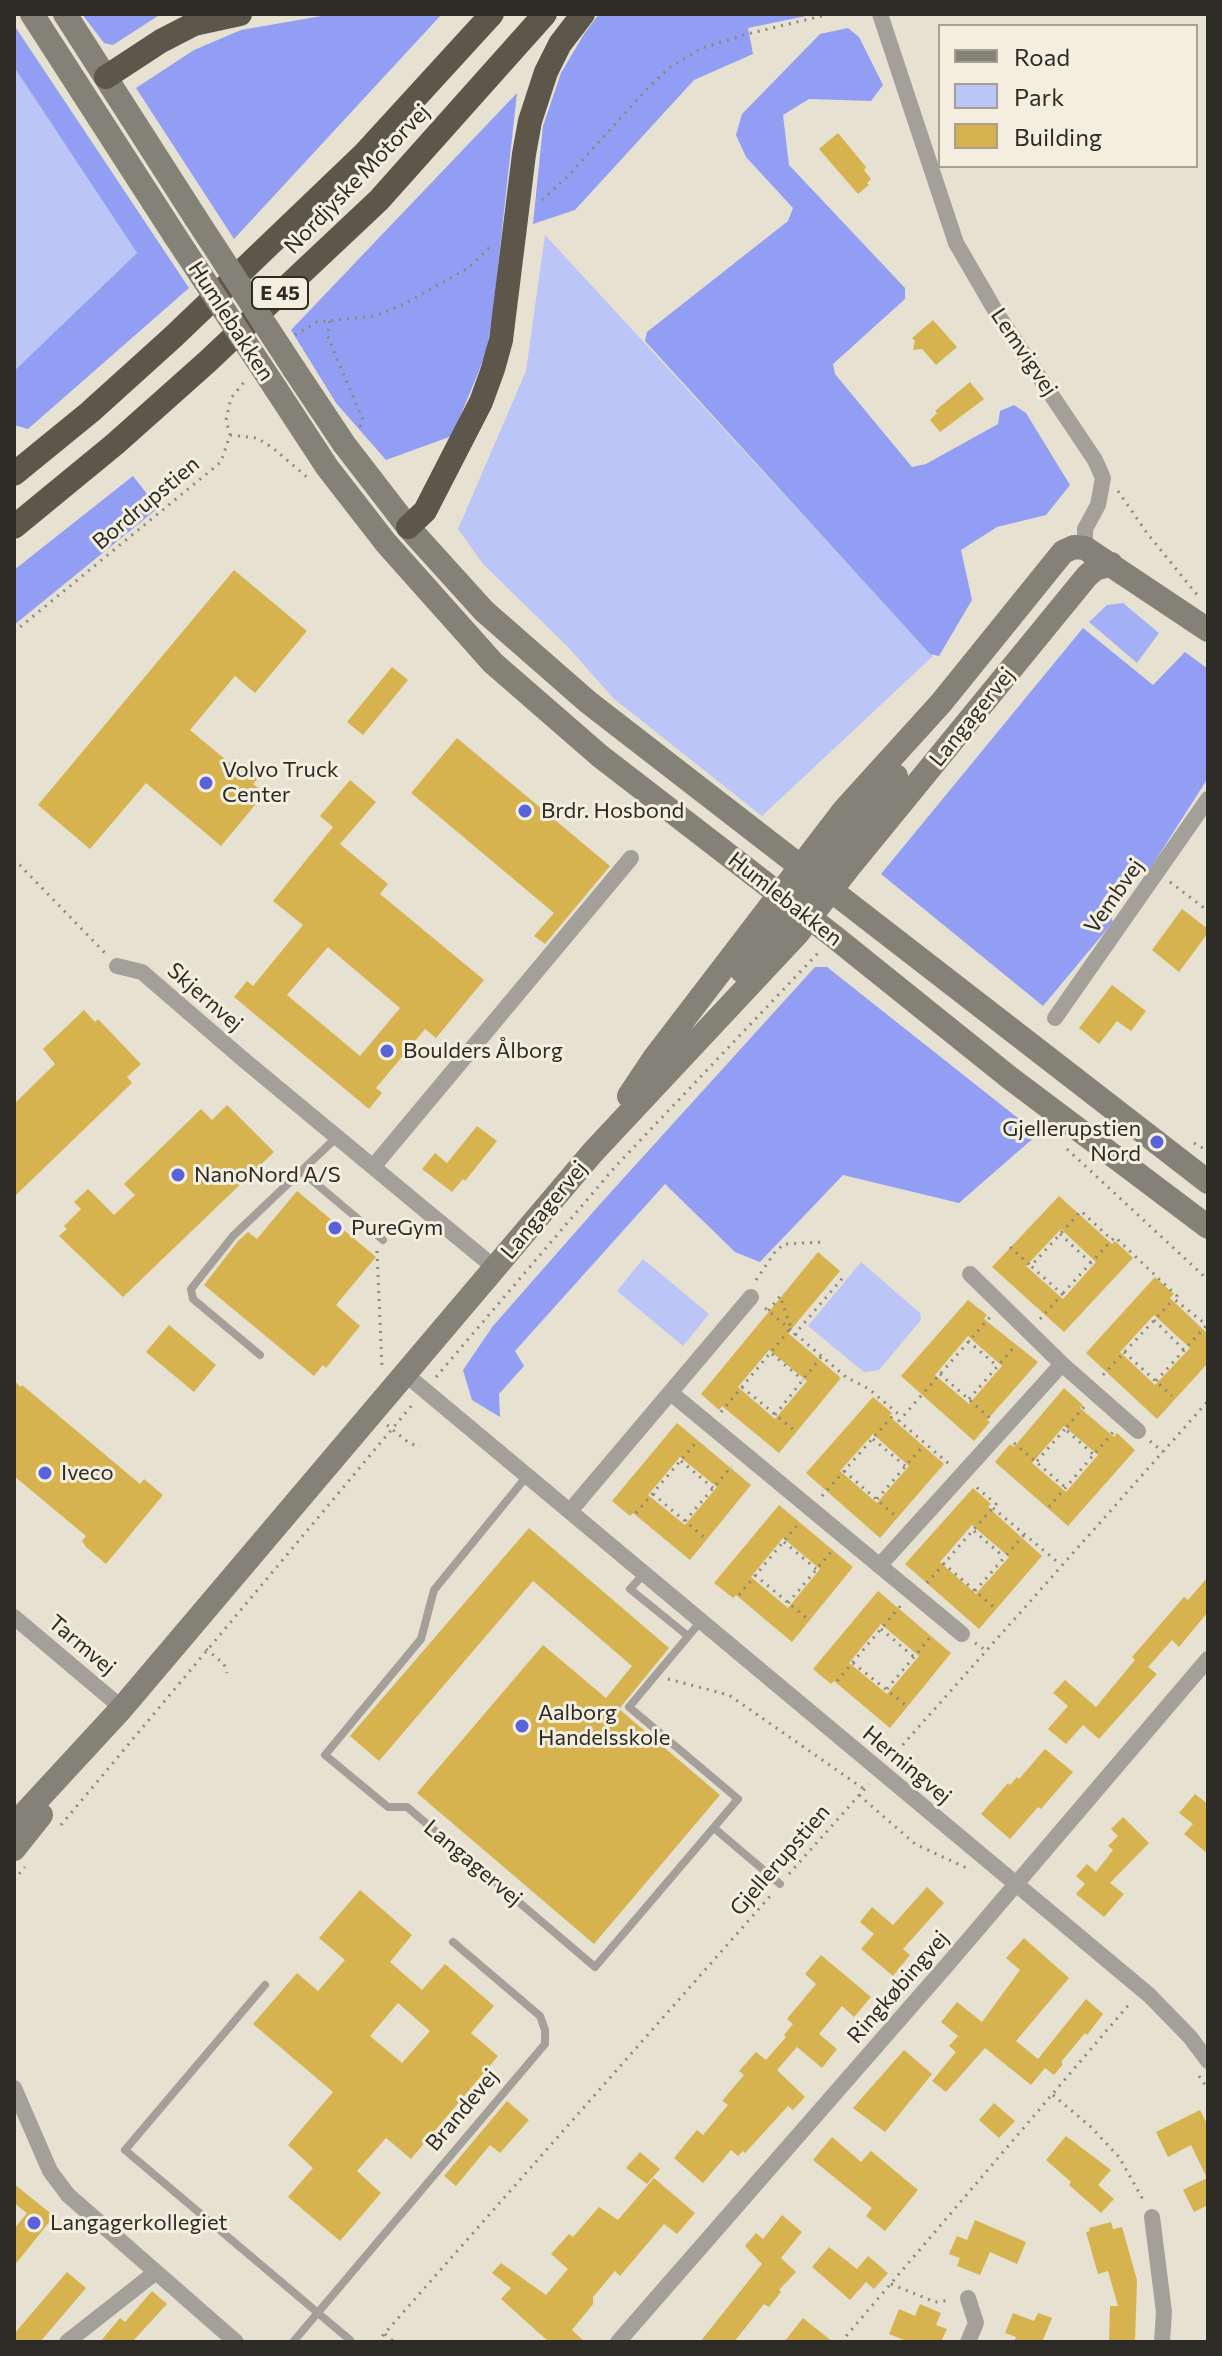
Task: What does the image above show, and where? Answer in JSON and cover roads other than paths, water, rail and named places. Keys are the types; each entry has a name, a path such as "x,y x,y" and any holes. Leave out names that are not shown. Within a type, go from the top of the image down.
{"highway":[{"path":"106,77 161,41 194,24 240,14"},
{"name":"Nordjyske Motorvej","path":"14,474 90,412 173,337 363,155 492,14"},
{"name":"Nordjyske Motorvej","path":"14,527 115,444 207,362 379,200 545,14"},
{"path":"408,527 425,511 481,402 493,369 501,340 530,121 546,72 560,44 583,14"}],"street":[{"name":"Humlebakken","path":"32,14 327,467 386,543 493,663 600,756 1010,1078 1208,1227"},
{"name":"Humlebakken","path":"65,14 344,444 408,527 484,611 576,692 1208,1182"},
{"name":"Lemvigvej","path":"880,14 956,243 999,317 1087,448 1103,478 1098,505 1085,529 1085,548"},
{"path":"84,93 106,77"},
{"path":"386,543 408,527"},
{"name":"Langagervej","path":"14,1849 122,1708 397,1381 593,1152 689,1049 712,1008 796,907 814,879 924,739 941,703 1063,552 1074,547 1085,548"},
{"path":"1085,548 1204,627"},
{"name":"Langagervej","path":"814,879 1087,576 1095,569 1111,564"},
{"name":"Vembvej","path":"1055,1018 1208,799"},
{"path":"373,1167 631,858"},
{"path":"796,907 814,879"},
{"name":"Langagervej","path":"593,1152 655,1057 796,907"},
{"name":"Skjernvej","path":"117,966 142,972 495,1268"},
{"path":"970,1274 1062,1364 1138,1431"},
{"path":"570,1511 751,1297"},
{"path":"880,1565 1062,1364"},
{"name":"Herningvej","path":"397,1381 527,1475 1149,1995 1190,2037 1208,2061"},
{"path":"671,1393 962,1634"},
{"name":"Tarmvej","path":"14,1617 122,1708"},
{"name":"Ringkøbingvej","path":"618,2342 1208,1659"},
{"name":"Langagervej","path":"14,1825 122,1708"},
{"path":"14,2088 20,2116 50,2171 68,2195 236,2342"},
{"path":"1152,2217 1164,2312 1162,2342"},
{"path":"67,2342 156,2272"},
{"path":"968,2298 976,2323 968,2342"}],"lane":[{"path":"260,1355 193,1299 191,1289 233,1236 337,1137"},
{"path":"301,1171 383,1240"},
{"name":"Langagervej","path":"527,1475 434,1590 421,1639 325,1755 388,1807 407,1807 595,1967 738,1799 629,1707 701,1621"},
{"path":"644,1573 630,1589 688,1636"},
{"path":"714,1828 780,1884"},
{"name":"Brandevej","path":"293,2342 545,2044 545,2030 540,2016 453,1942"},
{"path":"265,1985 125,2150 350,2340"}],"place":[{"name":"Volvo Truck Center","path":"206,783"},
{"name":"Brdr. Hosbond","path":"525,811"},
{"name":"Boulders Ålborg","path":"387,1051"},
{"name":"Gjellerupstien Nord","path":"1157,1142"},
{"name":"NanoNord A/S","path":"178,1175"},
{"name":"PureGym","path":"335,1228"},
{"name":"Iveco","path":"45,1473"},
{"name":"Aalborg Handelsskole","path":"522,1726"},
{"name":"Langagerkollegiet","path":"34,2223"}]}
